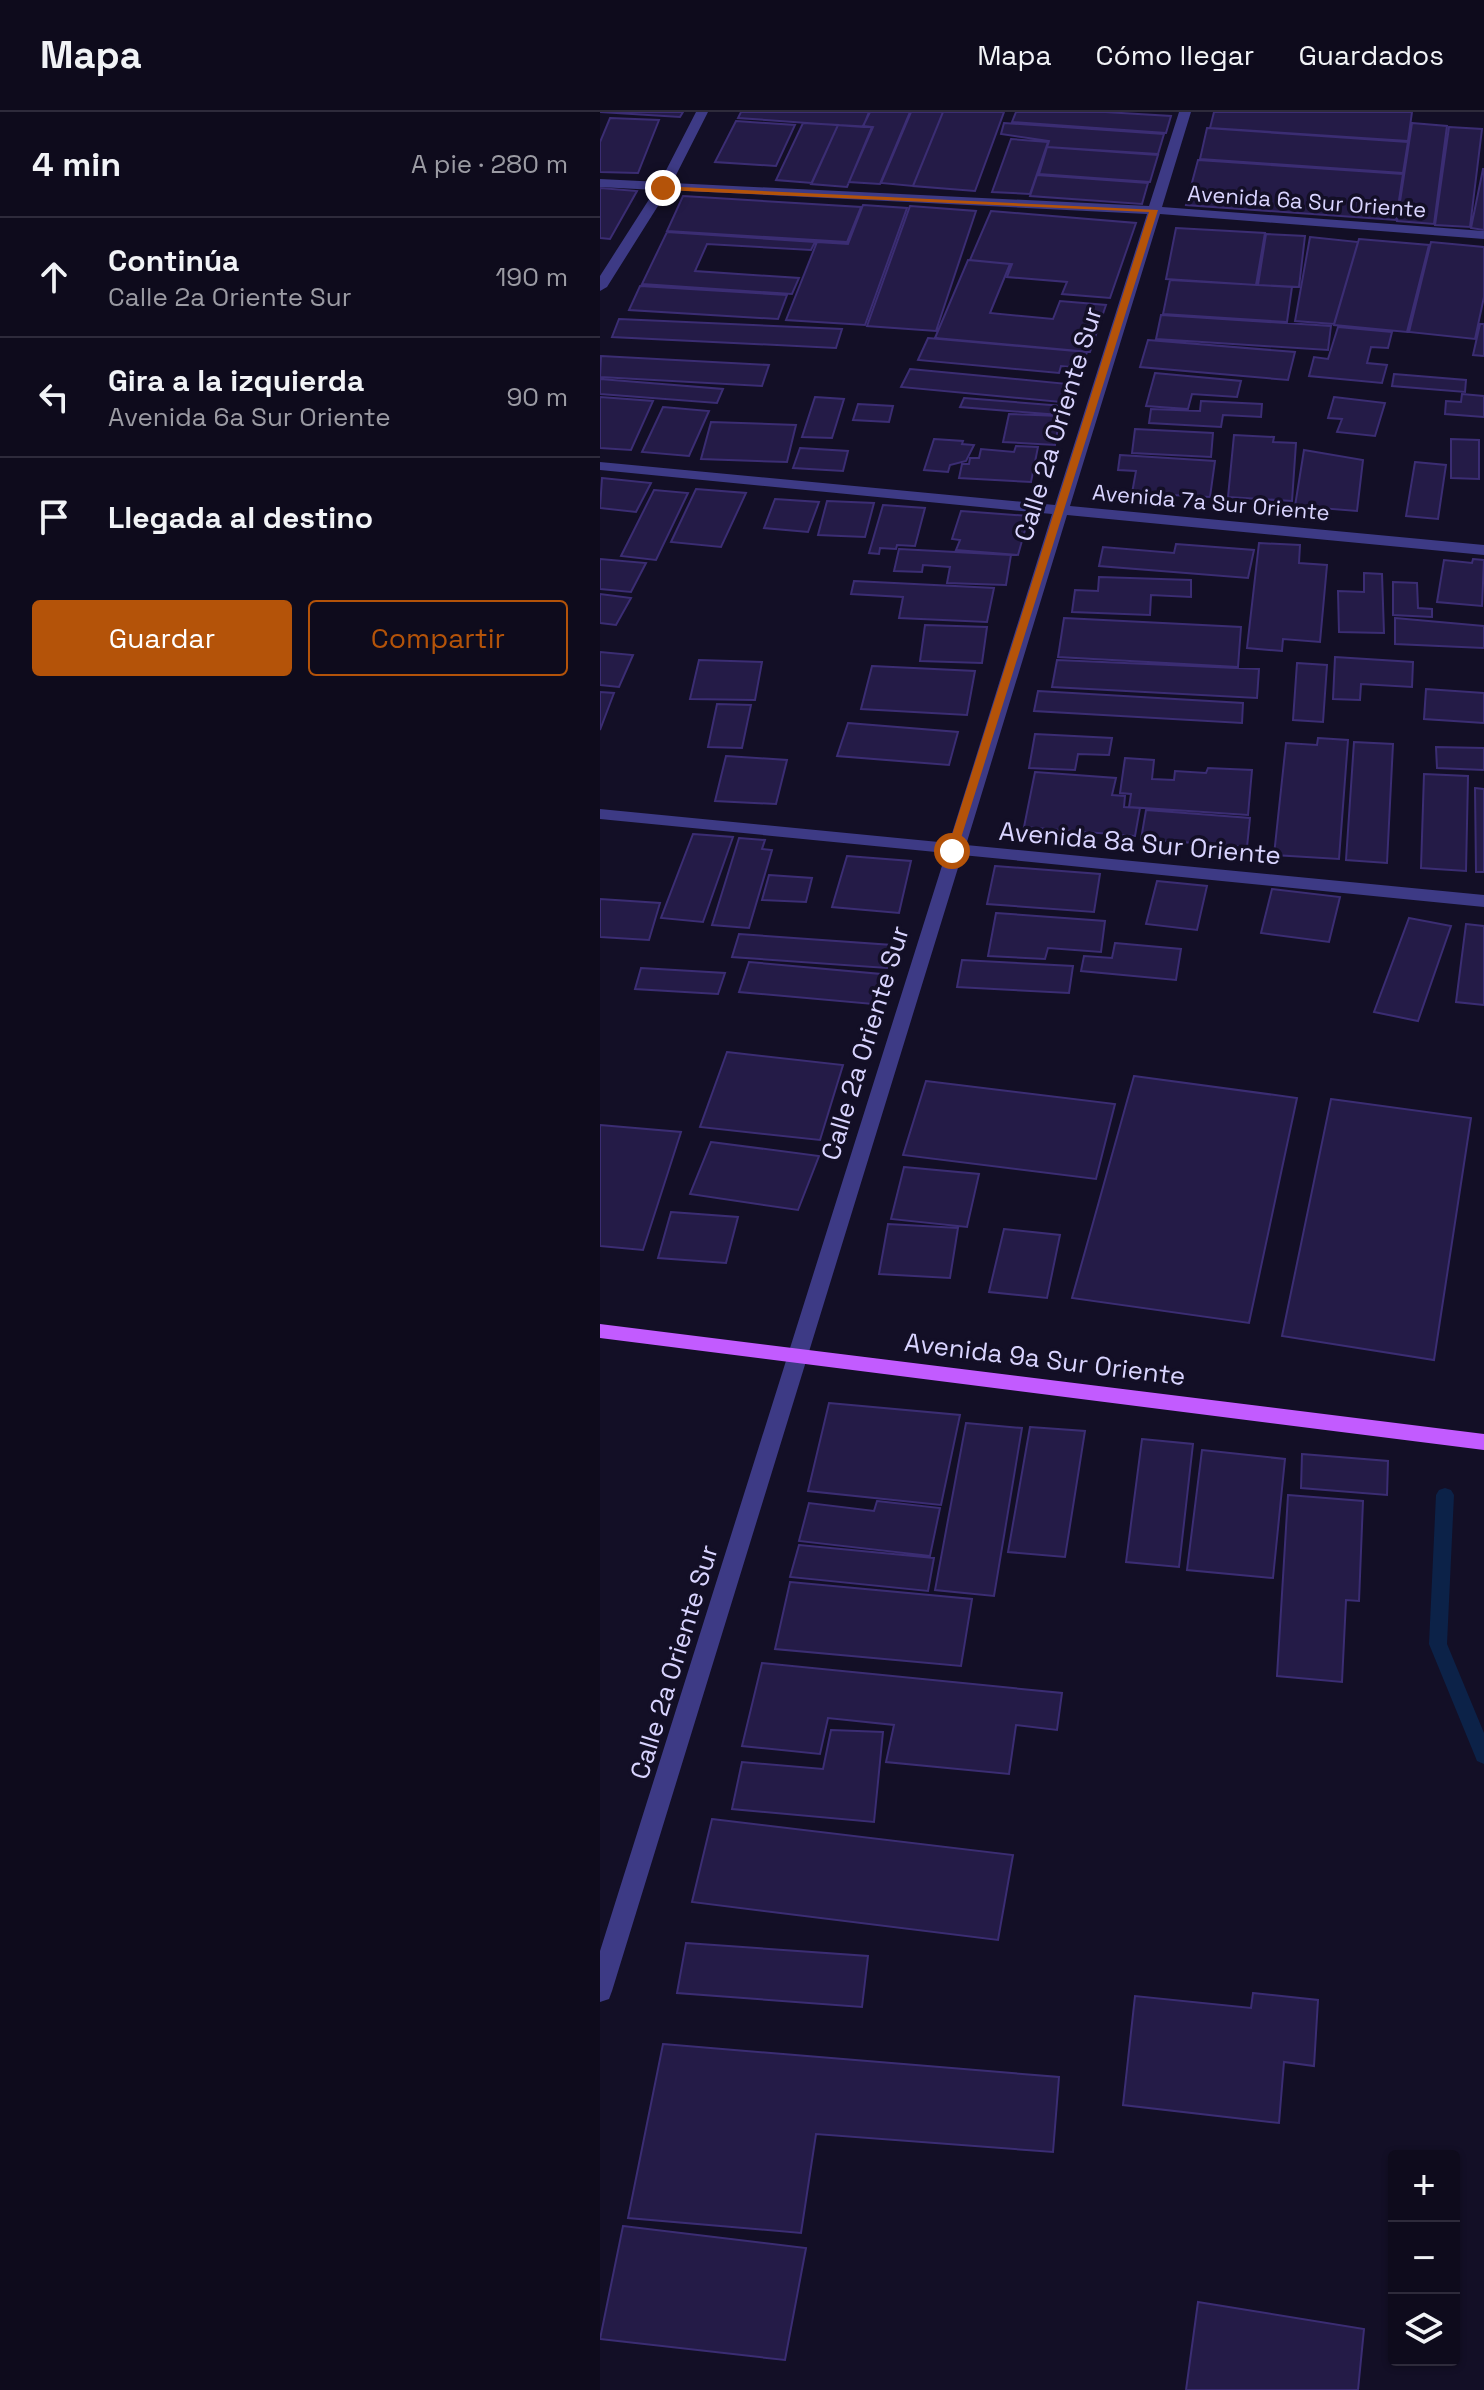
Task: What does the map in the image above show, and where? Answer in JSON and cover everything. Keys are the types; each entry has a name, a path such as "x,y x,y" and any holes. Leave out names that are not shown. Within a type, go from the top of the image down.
{"main road":[{"name":"Avenida 9a Sur Oriente","path":"600,1331 1484,1442"}],"street":[{"path":"600,287 663,188 702,112"},
{"name":"Calle 2a Oriente Sur","path":"600,1991 800,1357 952,851 1185,112"},
{"name":"Avenida 6a Sur Oriente","path":"600,183 1154,210 1484,235"},
{"name":"Avenida 7a Sur Oriente","path":"600,466 1484,550"},
{"name":"Avenida 8a Sur Oriente","path":"600,814 1484,901"}],"building":[{"path":"600,112 683,112 680,117"},
{"path":"741,112 869,112 863,127 738,118"},
{"path":"870,112 910,112 880,184 849,182 873,127 863,126"},
{"path":"911,112 943,112 913,186 881,183"},
{"path":"943,112 1004,112 975,191 913,186"},
{"path":"1016,112 1171,116 1166,133 1012,122"},
{"path":"1214,112 1412,112 1408,141 1210,128"},
{"path":"610,118 659,120 638,173 600,172 600,142"},
{"path":"736,121 795,125 776,166 715,162"},
{"path":"803,123 838,125 812,183 776,180"},
{"path":"1004,123 1164,134 1158,154 1047,147 1049,141 1001,134"},
{"path":"1412,123 1447,126 1434,224 1397,221"},
{"path":"838,125 872,127 847,187 811,184"},
{"path":"1449,127 1482,129 1470,227 1435,225"},
{"path":"1207,128 1408,142 1403,173 1200,159"},
{"path":"1011,139 1048,142 1030,194 992,192"},
{"path":"1047,147 1158,155 1150,182 1039,174"},
{"path":"1198,160 1403,174 1396,220 1186,205"},
{"path":"1484,169 1484,230 1471,228"},
{"path":"1037,175 1148,183 1142,204 1030,196"},
{"path":"600,188 637,191 610,239 600,238"},
{"path":"683,196 861,207 847,242 667,231"},
{"path":"863,205 907,208 865,325 786,320 817,242 848,244"},
{"path":"910,206 976,211 936,331 867,326"},
{"path":"991,211 1136,223 1110,298 1062,294 1067,282 1007,277 1012,264 970,260"},
{"path":"1176,228 1265,233 1256,285 1166,279"},
{"path":"667,232 815,242 811,250 707,244 695,271 799,278 792,294 642,284"},
{"path":"1266,234 1305,236 1299,287 1258,285"},
{"path":"1310,237 1358,242 1334,324 1295,321"},
{"path":"1359,239 1429,245 1407,332 1334,325"},
{"path":"1431,242 1484,247 1484,297 1475,339 1409,332"},
{"path":"968,260 1010,264 990,313 1053,319 1060,301 1106,305 1090,352 935,338"},
{"path":"1170,280 1292,287 1287,322 1163,314"},
{"path":"640,286 787,295 778,319 629,310"},
{"path":"1161,315 1331,326 1328,350 1156,339"},
{"path":"619,319 842,329 836,348 612,337"},
{"path":"1480,324 1484,324 1484,356 1473,355"},
{"path":"1338,327 1392,332 1388,348 1371,347 1367,363 1387,365 1382,383 1309,376 1314,357 1328,359"},
{"path":"928,338 1087,352 1082,368 1061,366 1059,373 918,360"},
{"path":"1148,340 1295,352 1288,380 1140,367"},
{"path":"601,356 769,365 762,386 600,377"},
{"path":"910,369 1068,384 1061,402 901,387"},
{"path":"1155,373 1241,381 1237,397 1192,394 1188,409 1146,406"},
{"path":"1394,374 1466,380 1465,392 1392,386"},
{"path":"600,379 723,389 717,403 600,394"},
{"path":"1462,394 1484,396 1484,417 1445,414 1446,401 1461,402"},
{"path":"600,397 653,401 631,450 600,448"},
{"path":"815,397 844,399 832,438 802,437"},
{"path":"1334,397 1385,403 1375,436 1337,432 1342,419 1328,418"},
{"path":"964,398 1063,406 1060,415 960,407"},
{"path":"1201,401 1262,404 1261,417 1223,415 1221,427 1149,423 1151,409 1200,411"},
{"path":"858,404 893,406 889,422 853,420"},
{"path":"663,407 709,411 689,456 642,452"},
{"path":"1009,414 1060,416 1055,445 1003,442"},
{"path":"711,422 796,425 787,462 701,459"},
{"path":"1135,429 1213,433 1211,457 1132,453"},
{"path":"1234,435 1274,437 1273,442 1296,443 1292,501 1228,497"},
{"path":"934,439 974,445 966,461 950,465 948,472 924,470"},
{"path":"1451,439 1479,440 1479,479 1451,478"},
{"path":"1016,446 1038,447 1031,482 959,478 962,464 969,464 970,458 979,458 981,449 1014,452"},
{"path":"800,448 848,451 843,471 793,468"},
{"path":"1304,450 1363,460 1357,511 1295,506"},
{"path":"1120,455 1215,461 1210,497 1132,493 1136,471 1118,470"},
{"path":"1415,462 1446,465 1438,519 1406,516"},
{"path":"602,478 651,483 636,512 600,508"},
{"path":"696,489 746,493 721,547 671,542"},
{"path":"654,490 688,493 656,560 621,556"},
{"path":"775,499 819,502 808,532 764,528"},
{"path":"827,501 874,503 865,537 818,535"},
{"path":"883,505 925,508 915,546 897,545 896,549 880,548 879,554 869,553"},
{"path":"961,511 1029,516 1018,555 956,550 960,540 952,539"},
{"path":"1259,543 1300,545 1299,563 1327,565 1320,642 1283,639 1282,651 1247,648"},
{"path":"1176,544 1254,550 1248,578 1099,566 1103,547 1174,553"},
{"path":"899,549 1011,555 1006,585 947,583 950,567 923,565 922,572 894,571"},
{"path":"600,559 646,563 631,592 600,589"},
{"path":"1473,559 1484,560 1482,606 1437,602 1444,560 1472,563"},
{"path":"1364,573 1382,574 1384,633 1339,632 1338,591 1364,592"},
{"path":"1099,577 1191,580 1191,597 1151,595 1150,615 1072,612 1075,590 1098,591"},
{"path":"854,581 994,588 987,622 899,618 903,597 851,594"},
{"path":"1393,582 1417,583 1418,608 1432,609 1432,617 1393,615"},
{"path":"600,594 631,598 616,625 600,623"},
{"path":"1064,618 1241,627 1238,667 1058,657"},
{"path":"1395,618 1484,626 1484,648 1395,644"},
{"path":"925,625 987,627 982,663 920,661"},
{"path":"600,652 633,655 619,687 600,685"},
{"path":"1335,657 1413,662 1412,687 1361,684 1360,700 1333,699"},
{"path":"699,660 762,662 755,700 690,699"},
{"path":"1057,660 1259,669 1257,698 1052,687"},
{"path":"1297,663 1327,665 1323,722 1293,720"},
{"path":"872,666 975,671 967,715 861,709"},
{"path":"1426,689 1484,693 1484,723 1424,719"},
{"path":"1038,691 1243,703 1242,723 1034,711"},
{"path":"600,692 614,693 600,730"},
{"path":"717,704 751,705 742,748 708,747"},
{"path":"848,723 958,732 949,765 837,756"},
{"path":"1035,734 1112,738 1109,755 1078,754 1075,770 1029,768"},
{"path":"1318,738 1348,740 1339,859 1274,855 1286,743 1317,745"},
{"path":"1354,742 1393,744 1387,863 1346,860"},
{"path":"1436,747 1484,748 1484,770 1437,768"},
{"path":"726,756 787,760 776,804 715,801"},
{"path":"1125,758 1154,760 1152,779 1174,780 1175,771 1206,773 1208,768 1252,770 1248,815 1129,807 1131,794 1120,793"},
{"path":"1035,772 1116,778 1112,795 1125,796 1124,807 1140,808 1135,836 1024,827"},
{"path":"1424,774 1468,776 1466,871 1421,868"},
{"path":"1475,788 1484,789 1484,872 1476,872"},
{"path":"1146,810 1250,818 1247,847 1141,839"},
{"path":"693,834 733,837 703,922 661,918"},
{"path":"739,838 765,840 762,849 772,850 749,928 712,925"},
{"path":"847,856 911,861 899,913 832,907"},
{"path":"995,866 1100,874 1094,912 987,904"},
{"path":"769,875 812,878 806,902 762,900"},
{"path":"1157,881 1207,886 1197,930 1146,924"},
{"path":"1272,889 1340,897 1329,942 1261,933"},
{"path":"600,899 660,903 649,940 600,937"},
{"path":"996,913 1105,921 1101,952 1048,948 1045,959 988,956"},
{"path":"1409,918 1451,926 1418,1021 1374,1012"},
{"path":"1466,924 1484,926 1484,1005 1456,1002"},
{"path":"739,934 892,945 887,968 732,957"},
{"path":"1115,943 1181,949 1176,980 1081,971 1084,956 1112,958"},
{"path":"962,960 1073,966 1069,993 957,987"},
{"path":"749,962 892,975 884,1005 739,992"},
{"path":"641,968 725,973 718,994 635,989"},
{"path":"727,1052 843,1065 820,1140 700,1127"},
{"path":"1134,1076 1297,1098 1249,1323 1072,1298"},
{"path":"926,1081 1115,1104 1096,1179 903,1155"},
{"path":"1331,1099 1471,1118 1434,1360 1282,1336"},
{"path":"600,1125 681,1132 643,1250 600,1246"},
{"path":"711,1142 819,1156 798,1210 690,1194"},
{"path":"904,1167 979,1174 967,1227 891,1219"},
{"path":"671,1212 738,1217 726,1263 658,1258"},
{"path":"888,1224 958,1228 950,1278 879,1274"},
{"path":"1004,1229 1060,1235 1047,1298 989,1292"},
{"path":"829,1403 960,1415 941,1505 808,1491"},
{"path":"966,1423 1022,1428 994,1596 935,1590"},
{"path":"1030,1427 1085,1431 1065,1557 1008,1552"},
{"path":"1142,1439 1193,1444 1179,1567 1126,1562"},
{"path":"1202,1450 1285,1459 1273,1578 1187,1570"},
{"path":"1302,1454 1388,1461 1387,1495 1301,1488"},
{"path":"1288,1495 1363,1501 1359,1601 1346,1600 1342,1682 1277,1676"},
{"path":"877,1501 940,1508 930,1556 799,1541 809,1503 874,1511"},
{"path":"799,1545 934,1558 928,1591 790,1577"},
{"path":"790,1582 972,1599 961,1666 775,1649"},
{"path":"762,1663 1062,1693 1057,1730 1016,1725 1009,1774 886,1762 894,1725 828,1718 820,1754 742,1746"},
{"path":"831,1730 883,1732 874,1822 732,1809 742,1762 823,1769"},
{"path":"712,1819 1013,1855 998,1940 692,1902"},
{"path":"686,1943 868,1956 862,2007 677,1993"},
{"path":"1253,1993 1318,2000 1314,2066 1284,2062 1279,2123 1123,2105 1135,1996 1251,2008"},
{"path":"663,2044 1059,2077 1053,2152 816,2134 801,2233 628,2218"},
{"path":"623,2226 806,2248 785,2360 600,2339"},
{"path":"1198,2302 1364,2329 1358,2390 1186,2390"}],"waterway":[{"path":"1445,1495 1438,1644 1484,1756"}],"route":[{"path":"663,188 1154,210 952,851"}]}
